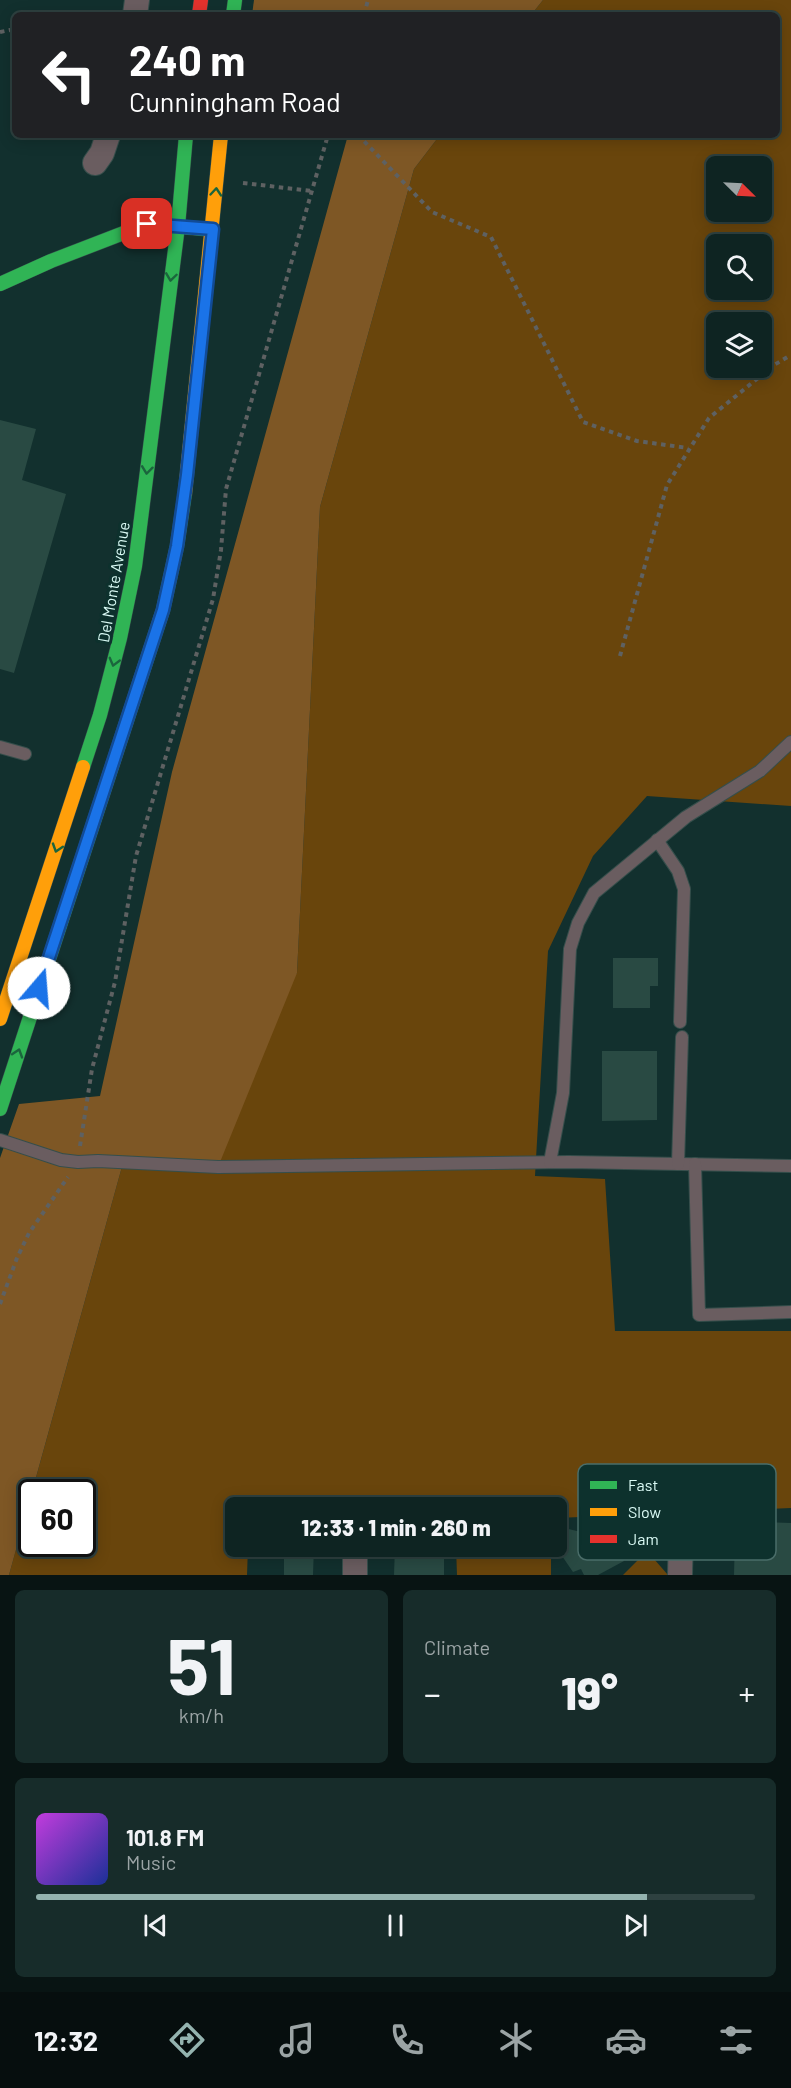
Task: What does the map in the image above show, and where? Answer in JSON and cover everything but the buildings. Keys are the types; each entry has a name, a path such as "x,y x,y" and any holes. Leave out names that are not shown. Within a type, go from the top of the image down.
{"main road":[{"name":"Del Monte Avenue","path":"0,1019 100,715 120,638 135,566 178,226 186,138"},
{"path":"0,1109 163,610 177,546 187,475 221,138"},
{"path":"0,284 51,261 147,224 213,229"}],"street":[{"path":"95,163 102,153 107,138"},
{"path":"355,1557 355,1575"}],"lane":[{"path":"550,1162 563,1094 570,949 578,923 594,893 686,817 760,771 791,742"},
{"path":"0,747 25,754"},
{"path":"657,840 678,871 684,889 680,1022"},
{"path":"678,1164 682,1037"},
{"path":"0,1140 61,1160 218,1167 550,1162 791,1166"},
{"path":"695,1164 699,1315 791,1312"}],"path":[{"path":"0,1304 29,1233 78,1162 93,1070 114,982 136,856 213,599 221,550 226,489 327,138"},
{"path":"361,138 432,212 491,237 583,422 637,441 688,448"},
{"path":"233,182 312,191"},
{"path":"620,656 667,485 688,448 709,418 774,365 791,355"}],"shaded area":[{"path":"254,0 543,0 533,12 252,12"},
{"path":"543,0 791,0 791,806 647,796 593,856 548,951 535,1176 605,1179 615,1331 791,1331 791,1508 776,1509 776,1464 578,1464 578,1517 567,1518 567,1497 225,1497 225,1557 248,1557 247,1575 9,1575 18,1542 18,1557 96,1557 96,1479 36,1479 123,1163 297,973 320,507 414,169 438,138 780,138 780,12 533,12"},
{"path":"347,138 438,138 414,169 320,507 297,973 218,1167 123,1163 36,1479 18,1479 18,1542 9,1575 0,1575 0,1158 19,1104 100,1096 172,772"},
{"path":"456,1557 551,1557 551,1575 457,1575"},
{"path":"638,1560 655,1560 668,1575 623,1575"}],"traffic: fast":[{"path":"233,12 235,0"},
{"path":"83,767 100,715 120,638 135,566 178,226 186,138"},
{"path":"0,284 51,261 147,224 205,229"},
{"path":"0,1109 163,610 177,546 185,493"}],"traffic: slow":[{"path":"185,493 221,138"},
{"path":"0,1019 83,767"}],"traffic: jam":[{"path":"199,12 201,0"}],"route":[{"path":"39,988 163,610 177,546 213,229 147,224"}]}
